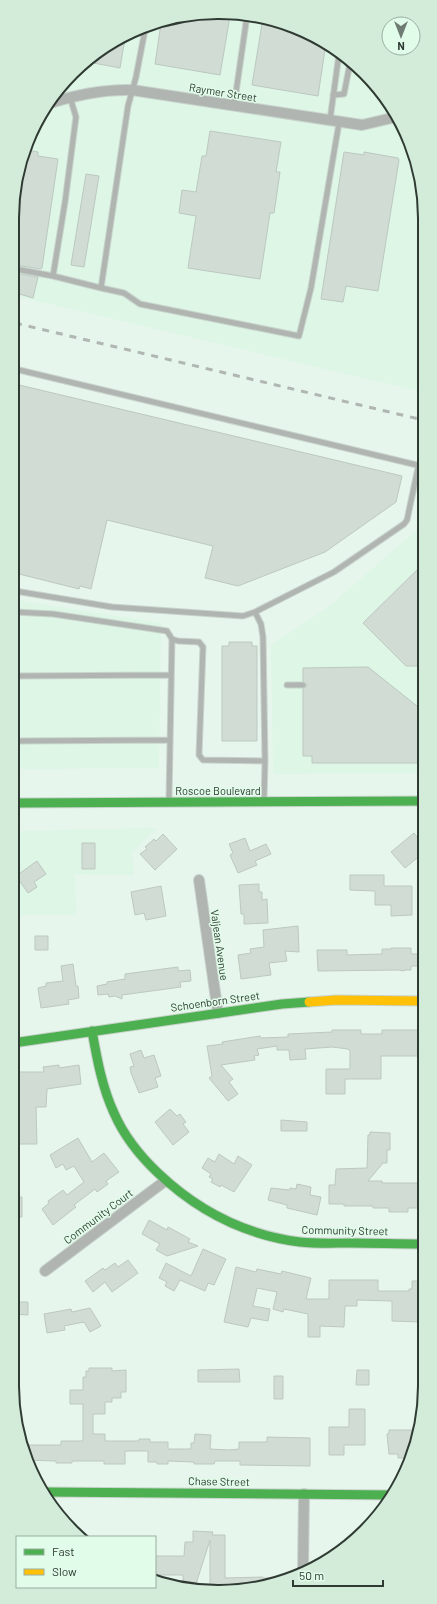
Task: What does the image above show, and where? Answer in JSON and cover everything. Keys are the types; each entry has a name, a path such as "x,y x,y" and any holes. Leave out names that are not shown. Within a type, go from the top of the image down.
{"street":[{"name":"Raymer Street","path":"58,101 90,92 112,89 132,90 334,122 362,125 391,118"},
{"name":"Roscoe Boulevard","path":"19,803 418,801"},
{"name":"Valjean Avenue","path":"199,880 218,1013"},
{"name":"Schoenborn Street","path":"19,1042 218,1013 306,1002 336,1000 418,1001"},
{"name":"Community Street","path":"92,1031 104,1085 119,1124 144,1159 182,1196 209,1213 253,1232 268,1236 308,1243 418,1244"},
{"name":"Community Court","path":"45,1271 165,1180"},
{"name":"Chase Street","path":"50,1492 385,1495"},
{"path":"303,1566 304,1494"}],"lane":[{"path":"234,106 246,21"},
{"path":"102,288 127,113 143,34"},
{"path":"19,270 53,276 124,293 140,304 298,336 311,288 334,122 333,95 338,59"},
{"path":"333,95 344,94 349,68"},
{"path":"53,276 65,202 76,117 70,97"},
{"path":"19,370 417,465 418,468 407,520 404,524 334,572 256,612 244,616 112,606 19,592"},
{"path":"19,612 53,614 167,631 172,638 178,641 199,642 203,647 199,756 203,760 265,761"},
{"path":"256,612 261,624 263,637 265,761 264,802"},
{"path":"169,802 172,638"},
{"path":"19,676 171,675"},
{"path":"287,685 303,685"},
{"path":"19,740 170,740"}],"shaded area":[{"path":"205,19 232,19 270,26 295,34 340,60 360,77 377,97 397,130 403,142 414,180 418,205 418,391 19,297 19,205 26,167 34,142 46,119 60,97 77,77 97,60 142,34 167,26 192,21"},
{"path":"418,530 418,773 273,774 271,645 326,609"},
{"path":"19,601 161,623 159,768 19,769"},
{"path":"157,828 132,852 134,875 75,874 76,915 19,915 19,831"}],"building":[{"path":"205,19 229,19 220,75 155,64 160,28"},
{"path":"262,24 295,34 325,50 318,96 252,85"},
{"path":"124,43 120,68 94,63"},
{"path":"210,131 281,142 276,172 280,172 274,213 270,213 260,279 188,268 196,216 179,213 182,190 196,192 202,156 206,156"},
{"path":"31,151 38,152 38,156 58,159 42,268 40,269 19,266 19,205 23,180"},
{"path":"344,152 364,155 364,152 398,158 399,160 378,291 346,286 343,302 321,299"},
{"path":"86,174 99,176 84,267 71,265"},
{"path":"19,274 38,277 33,298 19,294"},
{"path":"19,385 402,476 396,502 325,552 238,586 205,578 213,546 107,520 91,589 80,586 79,589 19,574"},
{"path":"418,569 418,666 406,666 363,623"},
{"path":"229,642 252,642 252,646 257,646 257,741 222,741 222,646 229,646"},
{"path":"368,667 418,707 418,763 312,763 312,756 303,756 303,689 307,685 303,681 303,668"},
{"path":"414,833 418,837 418,857 405,868 391,852"},
{"path":"163,834 177,849 155,870 140,854 147,849 145,847 154,839 156,841"},
{"path":"245,838 250,851 266,844 271,854 255,861 257,865 238,873 230,855 233,853 229,844"},
{"path":"82,843 95,843 95,869 82,869"},
{"path":"37,861 46,874 34,882 37,887 28,893 19,880 19,874"},
{"path":"350,875 384,875 384,886 412,886 412,915 391,916 391,905 375,905 375,891 350,890"},
{"path":"259,884 259,892 262,892 262,900 267,899 268,923 244,924 244,914 241,914 239,885"},
{"path":"161,886 166,916 146,920 144,913 135,915 131,892"},
{"path":"298,926 299,952 285,951 287,961 269,963 271,975 241,979 238,955 251,953 250,949 264,947 263,930"},
{"path":"35,936 48,936 48,950 35,950"},
{"path":"411,948 411,954 418,954 418,966 411,966 411,970 404,971 318,971 317,950 347,950 347,955 382,954 382,949"},
{"path":"73,964 79,998 68,1000 69,1004 41,1008 38,988 46,986 46,983 63,981 61,966"},
{"path":"178,967 178,971 190,970 191,981 180,982 181,987 122,995 122,999 115,996 109,997 108,994 98,995 97,986 107,984 107,982 125,979 125,974"},
{"path":"332,1030 361,1030 361,1034 382,1034 382,1030 418,1030 418,1056 381,1056 381,1079 345,1079 345,1094 326,1094 326,1069 350,1069 350,1051 348,1049 332,1047 305,1049 306,1059 290,1060 289,1050 277,1050 277,1046 257,1049 259,1055 254,1056 255,1060 221,1065 233,1079 229,1082 238,1094 228,1101 209,1078 212,1076 207,1046 260,1036 261,1038 288,1037 288,1034 332,1032"},
{"path":"141,1050 144,1058 154,1055 161,1076 155,1078 158,1087 139,1093 131,1073 130,1067 134,1066 130,1054"},
{"path":"59,1065 59,1068 79,1065 81,1084 47,1089 46,1107 36,1107 37,1144 19,1144 19,1072 44,1072 43,1067"},
{"path":"170,1109 177,1116 180,1114 186,1122 183,1124 189,1132 173,1145 155,1122"},
{"path":"281,1120 307,1122 307,1131 281,1131"},
{"path":"370,1132 390,1133 390,1150 387,1150 387,1163 383,1163 368,1181 382,1181 382,1183 418,1183 418,1208 408,1208 408,1212 389,1212 389,1208 329,1204 329,1185 335,1185 336,1169 367,1168 368,1135 370,1135"},
{"path":"78,1138 92,1162 104,1153 119,1172 106,1181 108,1184 97,1192 95,1189 74,1205 76,1207 53,1225 42,1209 49,1203 48,1201 63,1190 67,1195 84,1182 74,1166 66,1170 63,1164 56,1168 50,1155"},
{"path":"219,1154 234,1164 238,1156 252,1165 234,1192 221,1185 220,1187 211,1182 213,1179 209,1177 211,1174 202,1168 208,1158 215,1162"},
{"path":"297,1184 311,1187 310,1195 321,1197 317,1215 287,1208 287,1205 268,1200 271,1188 290,1190 290,1188 296,1189"},
{"path":"19,1197 22,1197 22,1217 19,1217"},
{"path":"149,1220 167,1230 168,1227 190,1239 188,1242 198,1246 167,1256 156,1250 160,1244 142,1234"},
{"path":"203,1249 226,1259 214,1285 208,1283 205,1291 180,1280 174,1291 165,1286 167,1282 159,1278 166,1263 191,1276"},
{"path":"128,1260 138,1273 112,1292 105,1282 93,1292 85,1281 103,1268 105,1270 115,1263 118,1267"},
{"path":"236,1267 256,1272 257,1269 281,1274 282,1271 311,1278 306,1299 329,1299 329,1280 378,1280 378,1291 409,1291 409,1289 412,1289 412,1281 418,1281 418,1322 392,1321 392,1301 357,1300 357,1306 345,1306 344,1327 320,1326 320,1337 308,1337 308,1314 284,1309 283,1312 273,1309 277,1292 257,1288 253,1306 270,1309 268,1321 251,1318 248,1327 224,1322"},
{"path":"19,1302 28,1302 28,1315 19,1314"},
{"path":"90,1308 101,1326 90,1332 84,1322 64,1326 65,1330 47,1333 44,1314 71,1309 72,1312"},
{"path":"89,1368 112,1368 112,1371 126,1370 126,1392 121,1392 121,1398 112,1398 112,1402 105,1402 105,1414 93,1414 93,1434 105,1434 105,1441 139,1441 139,1439 150,1439 150,1442 168,1442 168,1449 191,1449 191,1443 194,1443 195,1434 211,1435 210,1449 229,1450 239,1449 239,1442 267,1442 267,1437 310,1438 310,1466 240,1465 240,1461 215,1461 214,1464 194,1464 194,1462 168,1461 168,1464 157,1464 157,1462 148,1462 148,1451 125,1451 125,1464 104,1464 104,1461 72,1461 72,1463 56,1463 56,1461 33,1460 28,1445 61,1445 61,1441 83,1441 83,1404 70,1404 70,1390 83,1390 83,1377 86,1377 86,1371 89,1371"},
{"path":"239,1369 240,1382 198,1382 198,1370"},
{"path":"357,1370 369,1370 369,1385 356,1385"},
{"path":"274,1376 283,1376 283,1399 274,1399"},
{"path":"349,1409 365,1409 365,1445 344,1445 344,1455 329,1455 329,1427 349,1427"},
{"path":"389,1430 413,1430 404,1458 398,1458 398,1454 389,1454 387,1434 389,1433"},
{"path":"193,1531 213,1532 212,1535 225,1535 225,1578 270,1578 232,1585 210,1585 210,1540 196,1584 183,1582 183,1575 156,1575 156,1556 184,1556 185,1542 193,1542"}],"railway":[{"path":"19,324 418,419"}],"traffic: fast":[{"path":"19,803 418,801"},
{"path":"19,1042 282,1004 309,1002"},
{"path":"92,1031 103,1083 118,1121 128,1138 145,1160 173,1187 189,1199 206,1210 241,1227 280,1239 319,1243 418,1244"},
{"path":"50,1492 385,1495"}],"traffic: slow":[{"path":"309,1002 336,1000 418,1001"}]}
